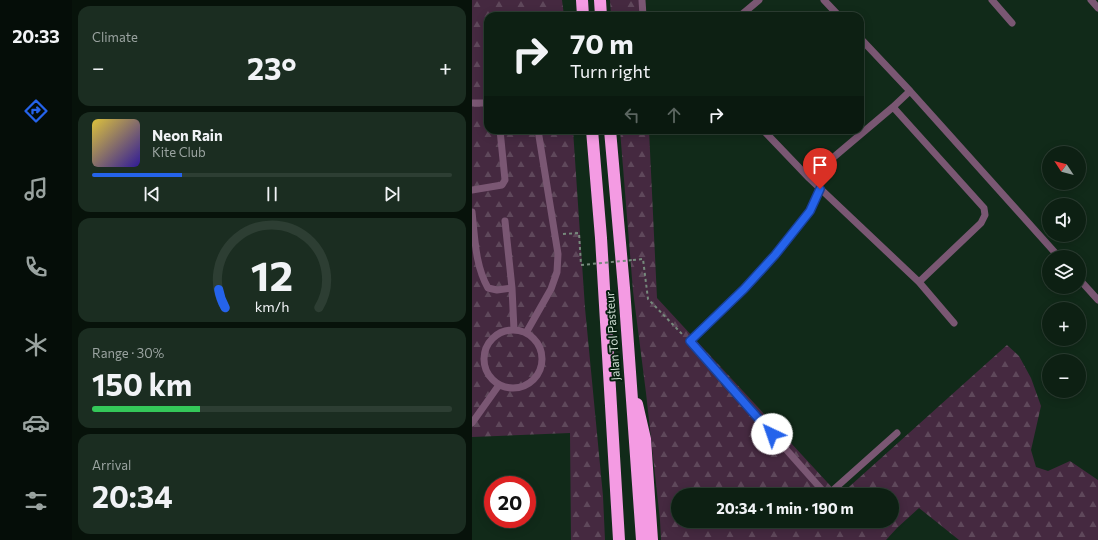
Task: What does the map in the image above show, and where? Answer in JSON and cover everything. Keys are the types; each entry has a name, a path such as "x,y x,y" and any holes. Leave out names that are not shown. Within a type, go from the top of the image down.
{"highway":[{"path":"582,0 583,12"},
{"path":"600,0 601,12"},
{"name":"Jalan Tol Pasteur","path":"592,134 601,238 619,540"},
{"name":"Jalan Tol Pasteur","path":"610,134 624,288 628,362 642,540"},
{"path":"628,362 645,439 652,540"}],"lane":[{"path":"642,0 643,12"},
{"path":"745,12 759,0"},
{"path":"824,0 835,12"},
{"path":"992,0 1012,22"},
{"path":"1091,0 1098,8"},
{"path":"864,42 910,91 1053,250"},
{"path":"864,132 910,91"},
{"path":"472,103 484,103"},
{"path":"893,107 984,208 985,215 981,223 919,282"},
{"path":"472,190 502,185 506,180 500,134"},
{"path":"526,334 551,289 557,272 558,254 556,234 539,134"},
{"path":"767,134 820,189 919,282 954,322"},
{"path":"809,178 861,134"},
{"path":"820,189 810,211 775,255 744,289 690,341 823,491 828,493 832,491 897,433"},
{"path":"472,212 480,270 488,288 497,290 512,288"},
{"path":"505,221 512,288 514,330"},
{"path":"1086,287 1098,300"},
{"path":"514,330 526,334 536,342 541,354 541,367 530,383 524,386 511,388 499,385 489,376 484,364 484,352 487,346 501,332 514,330"},
{"path":"472,423 499,385"}],"path":[{"path":"556,234 579,233 581,265 643,258 648,299 690,341"}],"green space":[{"path":"472,0 562,0 564,12 484,12 484,134 573,134 585,308 603,496 605,540 571,540 570,433 472,437"},
{"path":"610,0 642,0 643,12 611,12"},
{"path":"620,134 649,134 657,298 833,488 671,488 671,528 897,528 886,540 661,540 646,393 633,291"},
{"path":"1007,345 1019,356 1031,378 1041,406 1031,450 1036,467 1048,471 1070,461 1098,480 1098,540 959,540 919,508 899,526 899,488 848,488"}],"route":[{"path":"772,434 690,341 744,289 775,255 810,211 820,189"}]}
